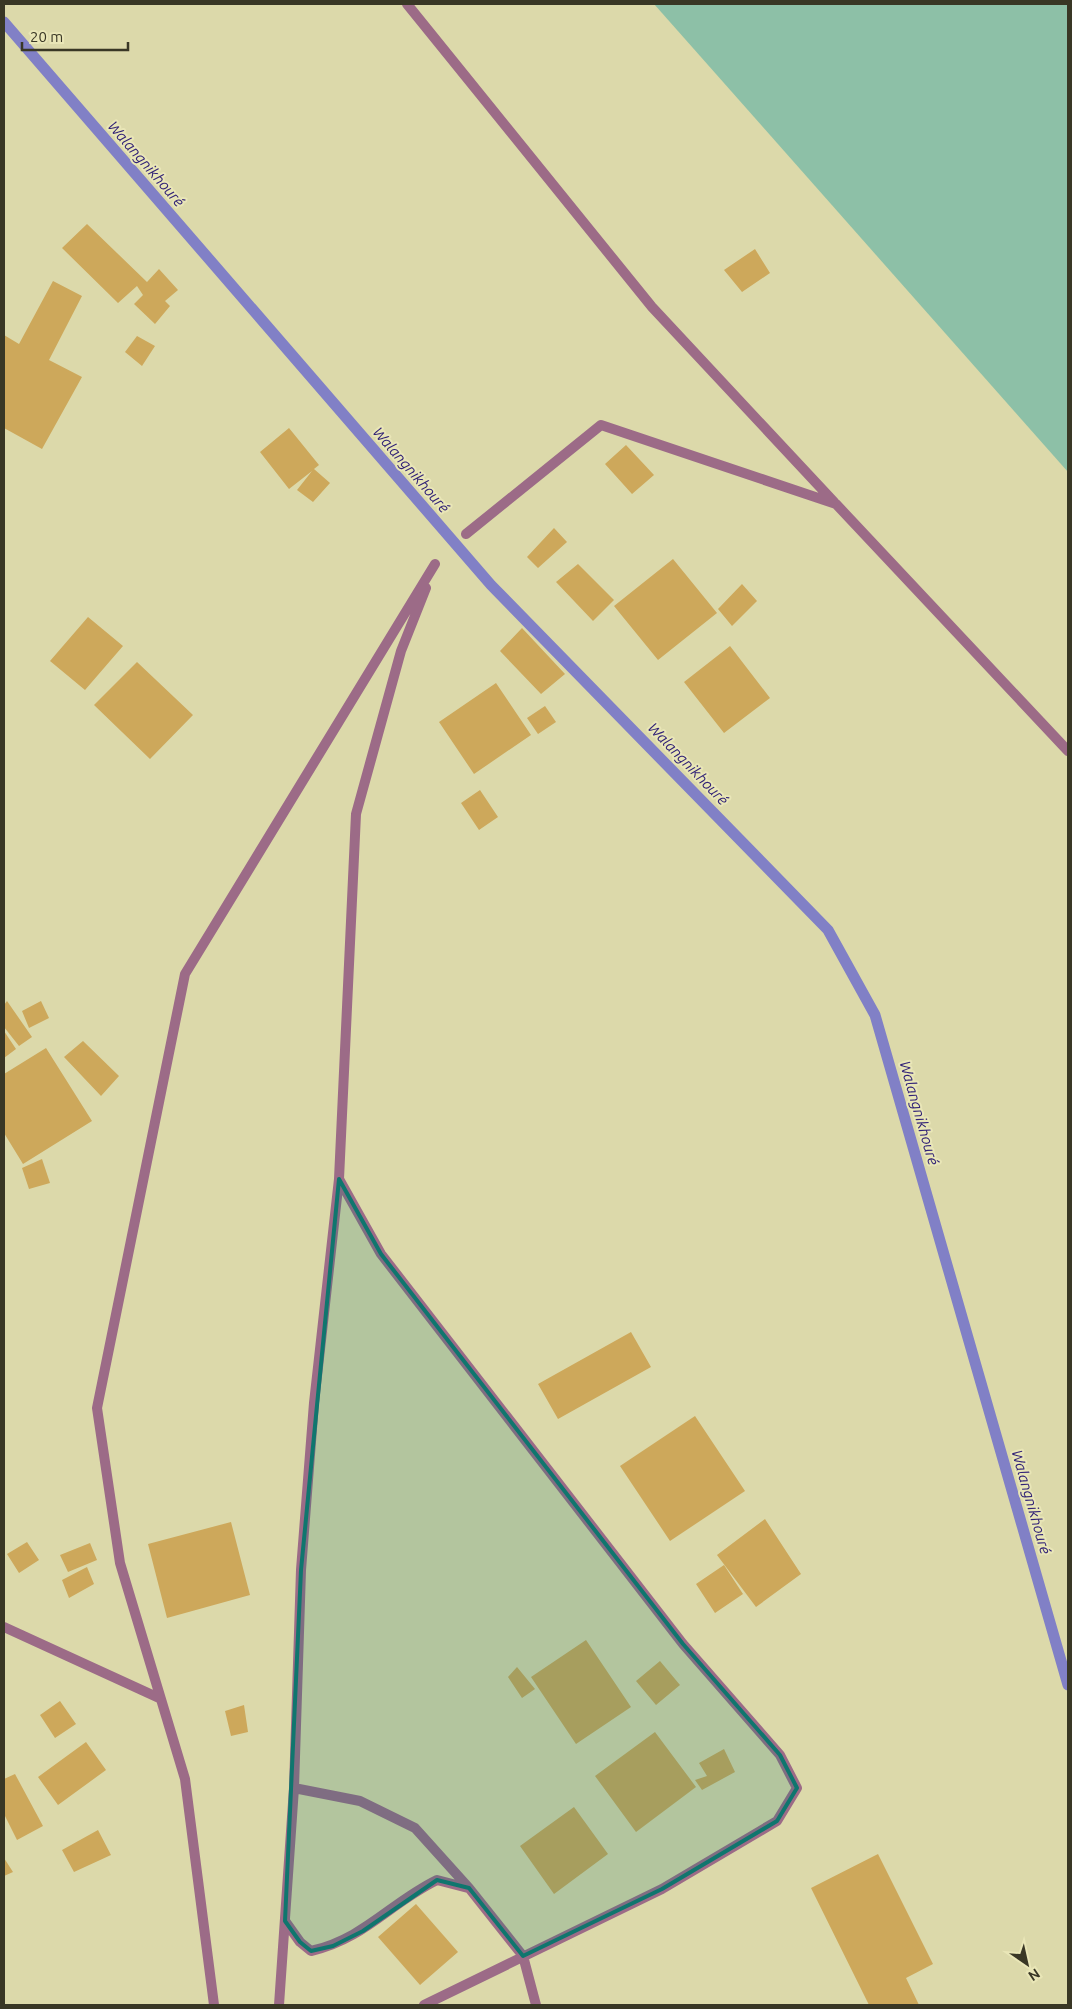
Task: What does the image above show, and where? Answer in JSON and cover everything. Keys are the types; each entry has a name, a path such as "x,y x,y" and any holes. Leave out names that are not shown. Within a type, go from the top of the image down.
{"street":[{"path":"407,4 652,307 1068,751"},
{"path":"466,534 601,425 836,504"},
{"path":"214,2005 185,1779 159,1698 120,1563 97,1408 184,974 435,564 401,651 356,814 339,1179 314,1403 301,1570 294,1788 279,2005"},
{"path":"339,1179 381,1254 683,1644 780,1755 797,1788 777,1821 662,1889 424,2005"},
{"path":"4,1627 159,1698"},
{"path":"294,1788 360,1801 415,1828 469,1888 523,1956 536,2005"},
{"path":"285,1921 300,1942 311,1951 333,1946 363,1931 419,1889 437,1880 469,1888"}],"highlighted area":[{"path":"339,1179 381,1254 683,1644 780,1755 797,1788 777,1821 662,1889 523,1956 469,1888 437,1880 363,1931 333,1946 311,1951 300,1942 285,1921 301,1570"}],"green space":[{"path":"654,4 1068,4 1068,472"}],"building":[{"path":"87,224 147,282 159,269 178,290 165,301 170,306 155,324 134,304 143,295 137,286 118,303 62,248"},
{"path":"755,249 770,273 742,292 724,270"},
{"path":"53,281 82,296 49,360 82,377 42,449 4,428 4,335 19,344"},
{"path":"137,336 155,346 142,366 125,352"},
{"path":"289,428 319,465 314,469 330,483 313,502 297,490 312,471 289,489 260,452"},
{"path":"626,445 654,475 632,494 605,464"},
{"path":"554,528 567,542 538,568 527,557"},
{"path":"673,559 717,613 658,660 614,606"},
{"path":"578,564 614,600 593,621 556,582"},
{"path":"742,584 757,601 732,626 718,609"},
{"path":"88,617 123,646 85,690 50,661"},
{"path":"522,628 565,674 541,694 500,651"},
{"path":"730,646 770,698 724,733 684,682"},
{"path":"137,662 193,715 150,759 94,705"},
{"path":"496,683 531,735 474,774 439,722"},
{"path":"545,706 556,722 538,734 527,718"},
{"path":"480,790 498,817 479,830 461,803"},
{"path":"7,1001 32,1037 19,1046 4,1027 4,1005"},
{"path":"41,1001 49,1018 29,1028 22,1011"},
{"path":"4,1031 16,1049 4,1058"},
{"path":"83,1041 119,1076 101,1096 64,1057"},
{"path":"46,1048 92,1121 23,1164 4,1133 4,1074"},
{"path":"42,1159 50,1183 29,1189 22,1168"},
{"path":"631,1332 651,1367 558,1419 538,1384"},
{"path":"695,1416 745,1491 670,1541 620,1466"},
{"path":"765,1519 801,1574 756,1607 717,1555"},
{"path":"231,1522 250,1595 167,1618 148,1544"},
{"path":"27,1542 39,1560 19,1573 7,1554"},
{"path":"90,1543 97,1560 68,1572 60,1555"},
{"path":"724,1565 743,1594 715,1613 696,1584"},
{"path":"87,1567 94,1584 69,1598 62,1580"},
{"path":"586,1640 631,1707 576,1744 531,1677"},
{"path":"660,1661 680,1685 656,1705 636,1681"},
{"path":"517,1667 535,1689 522,1698 508,1677"},
{"path":"60,1701 76,1724 55,1738 40,1715"},
{"path":"244,1705 248,1732 231,1736 225,1711"},
{"path":"655,1732 696,1787 636,1832 595,1776"},
{"path":"86,1742 106,1770 58,1805 38,1777"},
{"path":"724,1749 735,1772 702,1790 695,1780 707,1776 699,1763"},
{"path":"15,1774 43,1826 17,1840 4,1814 4,1779"},
{"path":"574,1807 608,1854 554,1894 520,1846"},
{"path":"98,1830 111,1855 74,1872 62,1850"},
{"path":"878,1854 933,1964 906,1978 919,2005 869,2005 811,1888"},
{"path":"4,1858 13,1872 4,1876"},
{"path":"416,1904 458,1952 420,1985 378,1937"}],"waterway":[{"name":"Walangnikhouré","path":"4,22 491,585 828,930 875,1015 1068,1685"}]}
